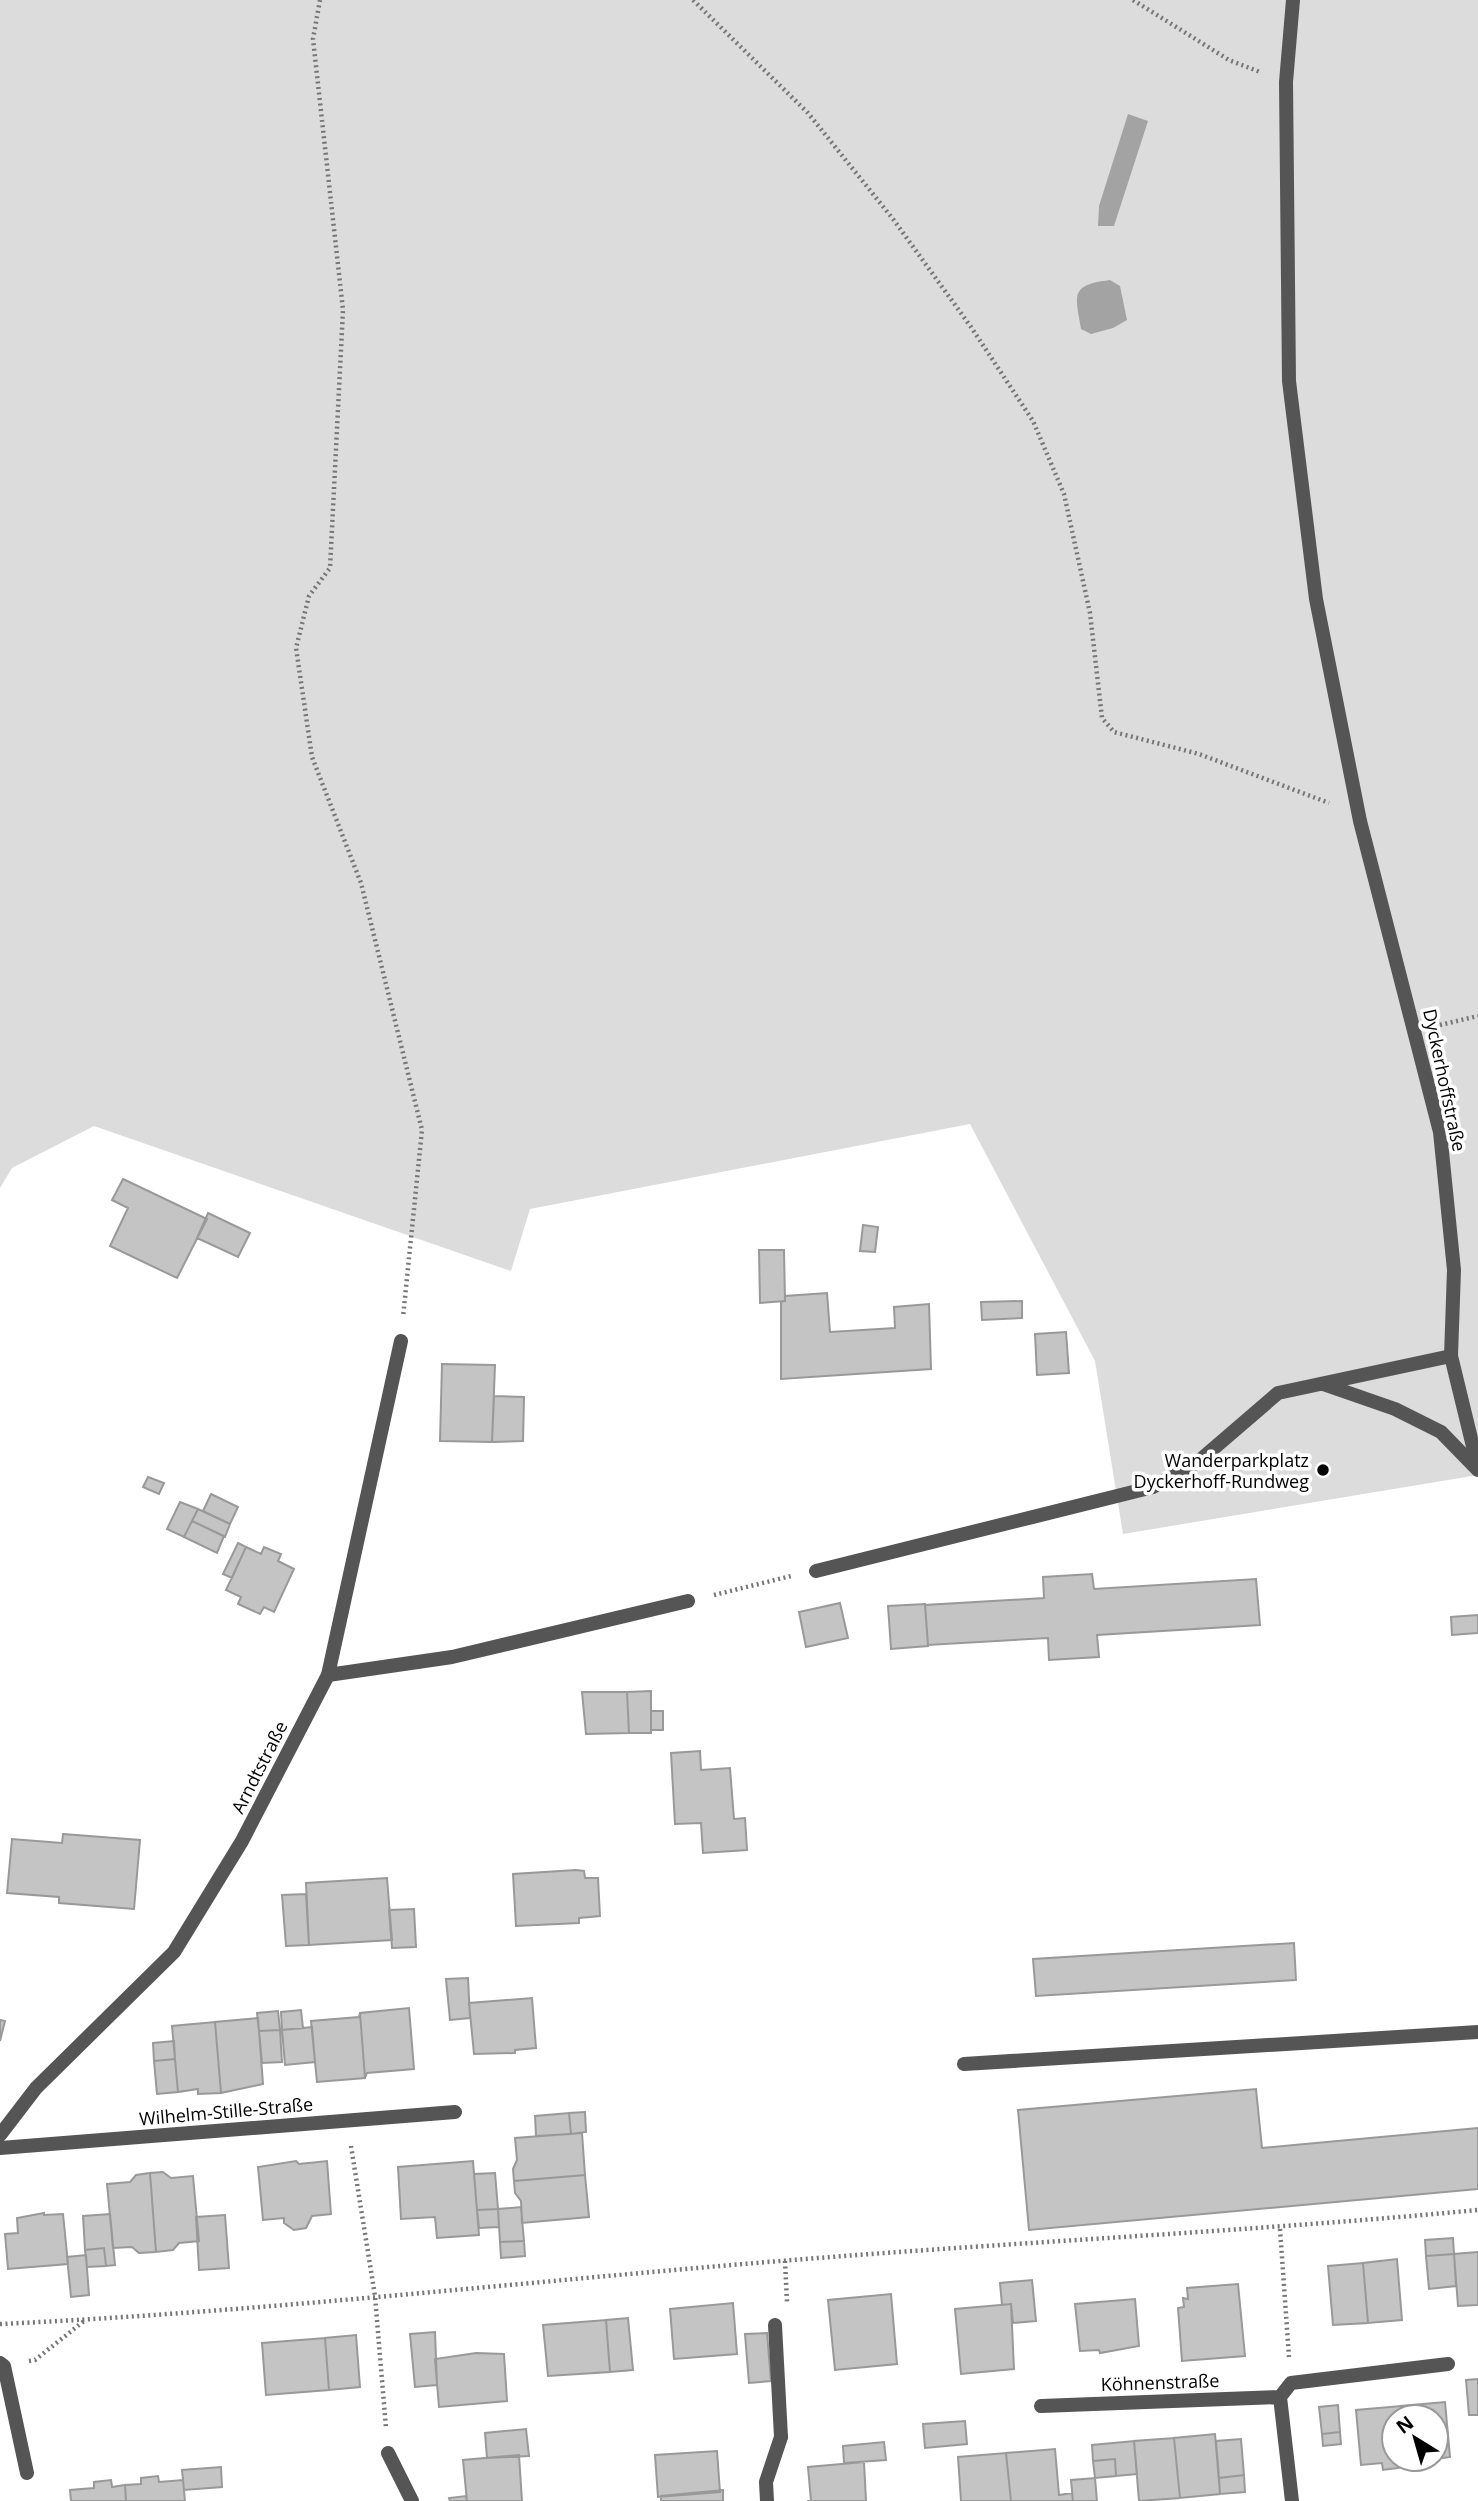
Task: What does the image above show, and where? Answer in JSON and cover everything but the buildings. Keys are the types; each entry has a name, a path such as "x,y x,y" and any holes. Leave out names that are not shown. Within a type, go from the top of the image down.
{"street":[{"name":"Dyckerhoffstraße","path":"1293,0 1286,82 1289,381 1316,599 1360,821 1417,1036 1441,1146 1454,1270 1451,1356 1478,1468"},
{"name":"Arndtstraße","path":"0,2135 36,2088 174,1952 242,1841 328,1675 401,1341"},
{"path":"816,1571 1153,1487 1199,1461 1278,1393 1451,1356"},
{"path":"1322,1383 1395,1409 1441,1432 1478,1468"},
{"path":"328,1675 453,1657 688,1601"},
{"path":"964,2064 1478,2032"},
{"name":"Wilhelm-Stille-Straße","path":"0,2148 455,2112"},
{"path":"767,2501 766,2482 780,2437 775,2325"},
{"path":"2,2364 27,2473"},
{"path":"1292,2501 1280,2397 1291,2383 1448,2364"},
{"name":"Köhnenstraße","path":"1041,2406 1280,2397"},
{"path":"388,2453 411,2501"}],"path":[{"path":"320,0 313,38 343,310 330,568 309,596 296,648 312,757 361,883 422,1130 401,1341"},
{"path":"693,0 808,113 825,134 893,219 1033,421 1064,494 1090,613 1102,718 1114,732 1199,754 1303,791 1360,821"},
{"path":"1133,0 1229,60 1286,82"},
{"path":"1417,1036 1441,1025 1478,1016"},
{"path":"688,1601 816,1571"},
{"path":"346,2121 375,2295 388,2453"},
{"path":"0,2324 146,2318 375,2295 785,2260 1280,2229 1478,2210"},
{"path":"1280,2229 1291,2383"},
{"path":"775,2325 787,2306 785,2260"},
{"path":"2,2364 35,2360 85,2320"}],"shaded area":[{"path":"0,0 1478,0 1478,1475 1123,1534 1095,1361 970,1124 530,1209 511,1271 94,1126 12,1168 0,1188"},
{"path":"1128,114 1148,121 1114,226 1098,226 1099,206"},
{"path":"1110,280 1120,286 1127,320 1113,328 1091,334 1081,329 1077,307 1078,293 1088,285"}],"place":[{"name":"Wanderparkplatz Dyckerhoff-Rundweg","path":"1323,1470"}]}
